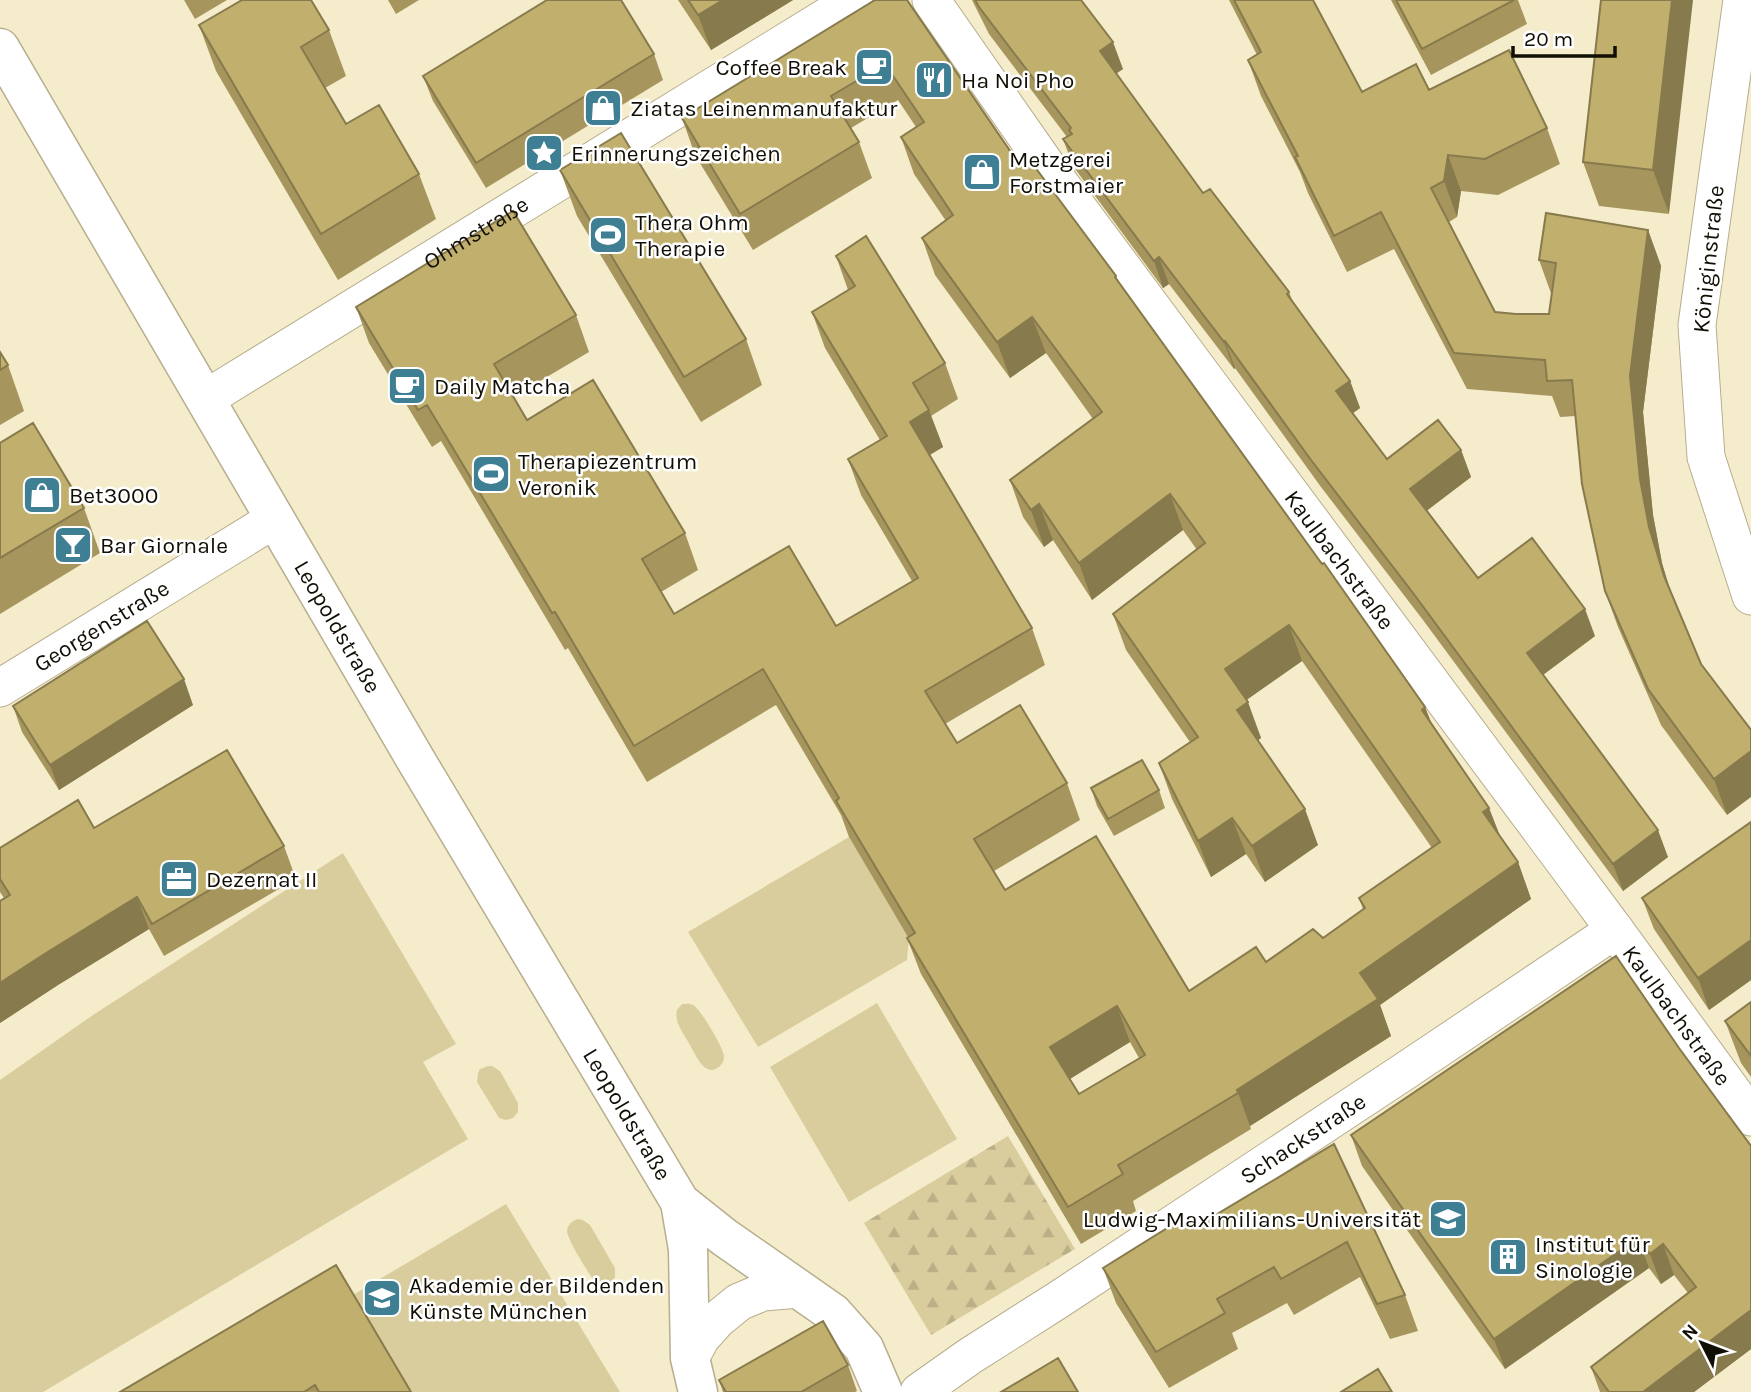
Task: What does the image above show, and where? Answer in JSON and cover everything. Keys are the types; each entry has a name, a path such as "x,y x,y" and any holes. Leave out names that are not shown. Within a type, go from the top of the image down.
{"main road":[{"name":"Leopoldstraße","path":"0,48 424,774 680,1202 724,1237 832,1313 864,1348 883,1392"},
{"name":"Leopoldstraße","path":"680,1202 688,1249 694,1375"}],"street":[{"name":"Ohmstraße","path":"205,399 854,0"},
{"name":"Kaulbachstraße","path":"931,0 1049,169 1751,1117"},
{"name":"Königinstraße","path":"1742,0 1697,325 1706,457 1751,596"},
{"name":"Georgenstraße","path":"0,688 275,519"},
{"name":"Schackstraße","path":"919,1392 1615,930"},
{"name":"Leopoldstraße","path":"694,1375 701,1338 718,1319 739,1302 763,1292 799,1289"}],"green space":[{"path":"849,837 909,937 907,960 758,1047 688,932"},
{"path":"343,853 456,1044 423,1062 468,1139 43,1392 0,1392 0,1080 93,1015"},
{"path":"877,1003 957,1139 849,1202 770,1067"},
{"path":"682,1004 690,1004 696,1008 720,1046 724,1060 715,1069 710,1070 702,1064 680,1028 676,1015"},
{"path":"488,1066 500,1071 518,1103 518,1112 513,1118 499,1118 477,1082 480,1069"},
{"path":"1008,1136 1075,1249 931,1335 864,1223"},
{"path":"506,1204 620,1392 404,1392 348,1298"},
{"path":"578,1219 590,1225 615,1268 615,1277 611,1283 596,1283 575,1249 567,1231 568,1226"}],"building":[{"path":"242,0 311,0 329,30 301,47 346,124 379,105 419,174 321,234 199,25"},
{"path":"547,0 621,0 654,54 476,163 423,76"},
{"path":"688,0 723,0 698,15"},
{"path":"875,0 907,0 1017,161 1026,155 1322,564 1324,563 1425,707 1422,710 1489,808 1483,812 1518,862 1360,973 1378,999 1237,1090 1238,1093 1118,1165 1123,1174 1068,1207 907,938 915,933 836,801 839,798 763,669 634,746 427,405 418,410 356,307 513,211 576,315 494,364 527,420 593,380 685,533 642,559 674,614 789,546 836,626 918,578 848,459 887,436 812,312 855,286 836,256 866,236 945,363 913,383 929,410 910,422 1032,628 925,691 957,743 1020,705 1067,783 974,839 1005,890 1096,836 1189,991 1256,947 1266,962 1313,929 1323,938 1365,908 1359,898 1440,842 1289,625 1225,669 1248,702 1237,710 1305,809 1252,846 1232,818 1198,841 1159,763 1198,737 1113,614 1205,543 1170,494 1079,563 1039,504 1031,510 1010,480 1102,412 1032,317 997,342 922,238 953,215 901,137 924,122 885,64 831,96 859,142 740,214 682,118","holes":["1117,1006 1145,1055 1079,1094 1050,1047"]},
{"path":"975,0 1081,0 1113,42 1100,51 1203,193 1210,189 1289,292 1287,294 1350,381 1336,391 1387,459 1438,420 1461,450 1410,489 1478,578 1532,538 1585,609 1527,653 1658,830 1613,864 1225,341 1159,257 1154,261 1063,139 1072,134 1069,130 1071,128"},
{"path":"1234,0 1313,0 1362,92 1416,64 1429,90 1509,50 1547,128 1485,159 1448,155 1444,181 1431,188 1495,312 1549,314 1556,263 1539,260 1546,213 1648,230 1630,376 1640,479 1649,527 1664,576 1701,664 1751,730 1751,751 1714,779 1648,689 1605,591 1582,484 1572,380 1547,381 1545,360 1454,353 1381,212 1334,236 1295,157 1298,156 1248,60 1261,52"},
{"path":"1396,0 1514,0 1422,49"},
{"path":"1601,0 1672,0 1653,170 1583,162"},
{"path":"621,133 746,339 684,377 560,170"},
{"path":"0,352 8,365 0,370"},
{"path":"33,423 84,508 0,558 0,443"},
{"path":"147,621 184,679 50,765 13,706"},
{"path":"227,750 284,846 152,924 137,897 0,983 0,901 10,895 0,879 0,848 78,800 94,828"},
{"path":"1142,760 1159,790 1108,819 1091,788"},
{"path":"1751,822 1751,940 1698,978 1642,898"},
{"path":"1616,956 1751,1146 1751,1310 1643,1392 1609,1392 1591,1367 1696,1287 1663,1244 1650,1254 1638,1238 1494,1339 1351,1135"},
{"path":"1751,1002 1751,1056 1725,1021"},
{"path":"1334,1144 1405,1295 1377,1304 1347,1242 1281,1279 1274,1267 1217,1299 1225,1313 1156,1352 1103,1268 1185,1217 1192,1229"},
{"path":"336,1265 411,1392 319,1392 315,1385 304,1392 120,1392"},
{"path":"823,1321 848,1365 801,1392 726,1392 719,1380"},
{"path":"1058,1358 1078,1392 1001,1392"},
{"path":"1378,1369 1392,1392 1341,1392"}],"place":[{"name":"Coffee Break","path":"874,67"},
{"name":"Ha Noi Pho","path":"934,80"},
{"name":"Ziatas Leinenmanufaktur","path":"603,108"},
{"name":"Erinnerungszeichen","path":"544,153"},
{"name":"Metzgerei Forstmaier","path":"982,172"},
{"name":"Thera Ohm Therapie","path":"608,235"},
{"name":"Daily Matcha","path":"407,386"},
{"name":"Therapiezentrum Veronik","path":"491,474"},
{"name":"Bet3000","path":"42,495"},
{"name":"Bar Giornale","path":"73,545"},
{"name":"Dezernat II","path":"179,879"},
{"name":"Ludwig-Maximilians-Universität","path":"1448,1219"},
{"name":"Institut für Sinologie","path":"1508,1257"},
{"name":"Akademie der Bildenden Künste München","path":"382,1298"}]}
